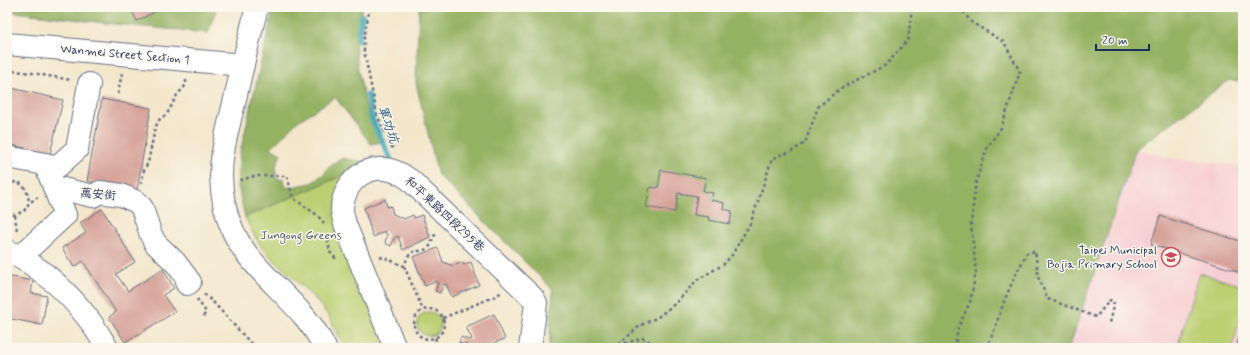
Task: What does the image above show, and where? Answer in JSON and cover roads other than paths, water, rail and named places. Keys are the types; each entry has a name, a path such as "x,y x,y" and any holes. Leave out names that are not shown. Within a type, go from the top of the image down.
{"street":[{"path":"256,7 223,153 222,191 225,211 233,232 244,250 256,266 294,303 310,322 325,348"},
{"name":"Wanmei Street Section 1","path":"7,44 243,65"},
{"path":"7,157 57,167 77,149 89,84"},
{"path":"45,164 65,215 13,253 42,272 61,288 88,317 107,348"},
{"name":"和平東路四段295巷","path":"395,348 345,224 342,209 345,193 352,181 362,172 375,169 389,169 402,174 533,298 536,302 530,348"},
{"name":"萬安街","path":"54,187 93,196 100,192 120,196 137,202 142,208 155,243 175,262 188,283"}],"waterway":[{"name":"軍功坑","path":"359,41 358,37 362,16"},
{"name":"軍功坑","path":"368,95 372,119 391,160"}],"place":[{"name":"Taipei Municipal Bojia Primary School","path":"1171,257"}],"park label":[{"name":"Jungong Greens","path":"301,235"}]}
